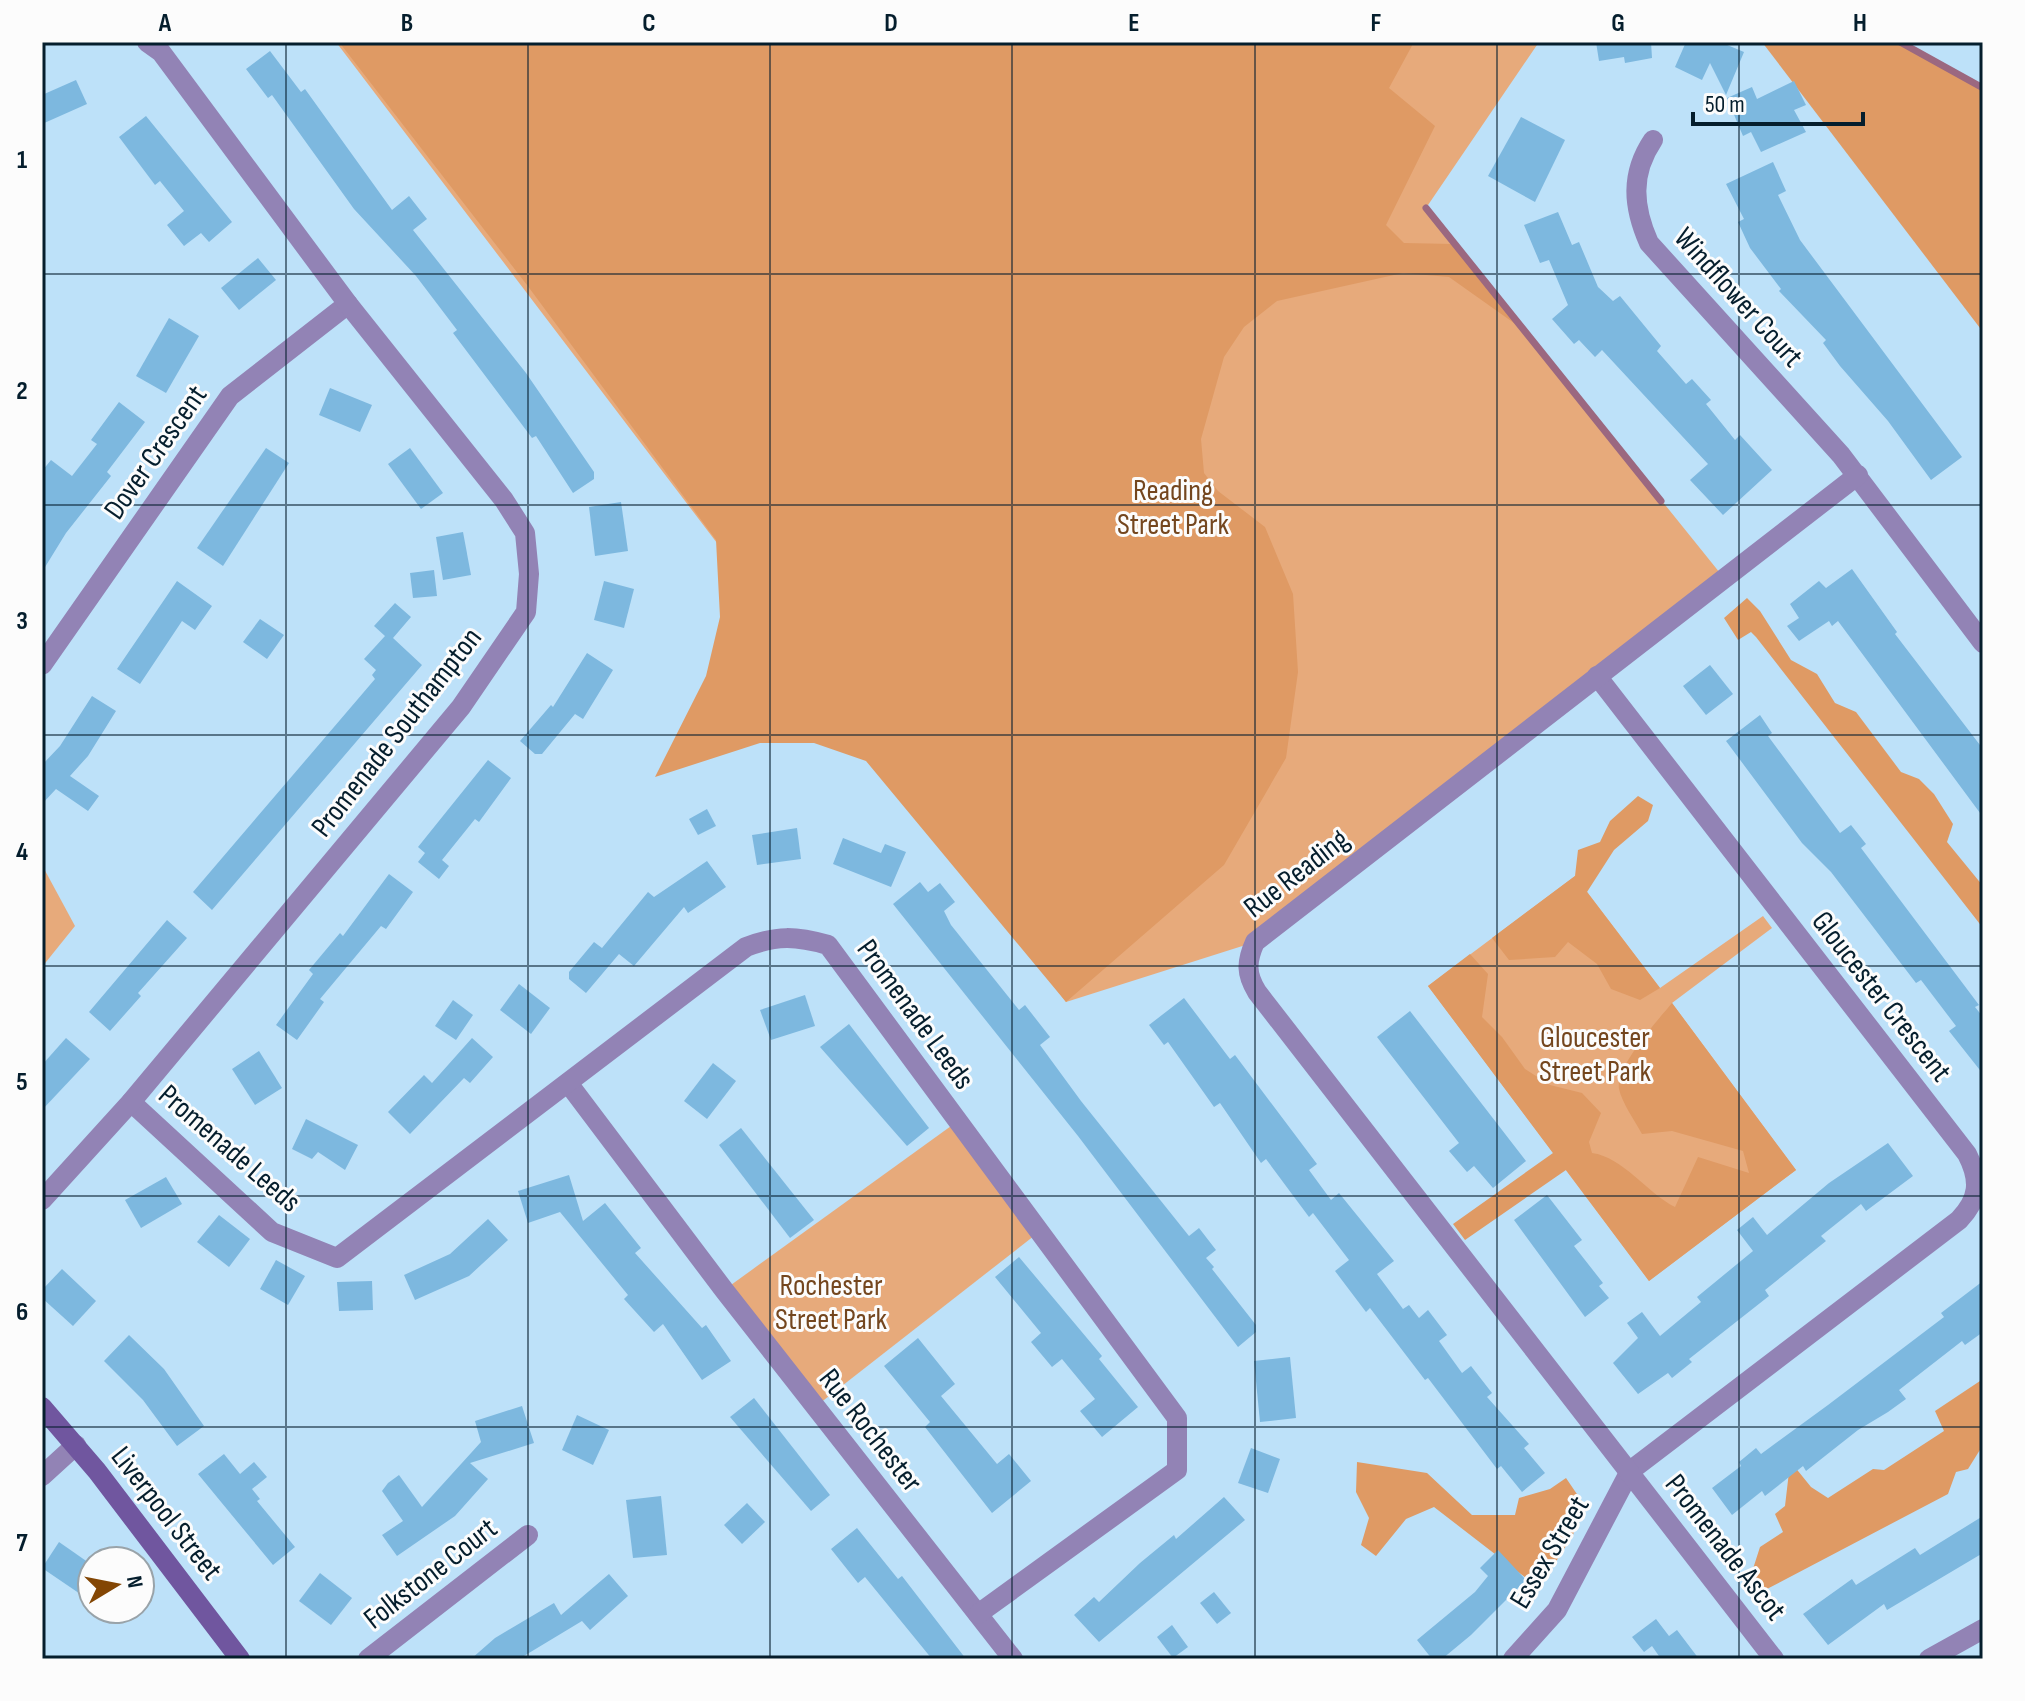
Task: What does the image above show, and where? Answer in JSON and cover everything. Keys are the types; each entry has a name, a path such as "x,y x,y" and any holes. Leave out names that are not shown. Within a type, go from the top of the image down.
{"street":[{"name":"Promenade Southampton","path":"42,1200 131,1102 461,707 526,612 529,574 525,533 504,500 348,304 161,52 147,42"},
{"name":"Windflower Court","path":"1653,140 1642,156 1635,184 1636,215 1649,243 1858,475 1983,643"},
{"name":"Dover Crescent","path":"42,665 230,396 348,304"},
{"name":"Rue Reading","path":"1630,1471 1257,992 1249,977 1248,959 1255,942 1858,475"},
{"name":"Gloucester Crescent","path":"1597,676 1967,1154 1975,1168 1978,1192 1974,1204 1959,1220 1630,1471"},
{"name":"Promenade Leeds","path":"131,1102 272,1232 337,1258 746,947 773,936 795,936 828,945 1177,1418 1177,1470 978,1614"},
{"name":"Rue Rochester","path":"568,1083 732,1301 1013,1659"},
{"name":"Liverpool Street","path":"42,1407 76,1445 240,1659"},
{"path":"42,1476 76,1445"},
{"name":"Essex Street","path":"1513,1659 1557,1610 1630,1471"},
{"name":"Promenade Ascot","path":"1630,1471 1774,1659"},
{"name":"Folkstone Court","path":"368,1659 528,1535"},
{"path":"1929,1659 1983,1629"}],"green space":[{"name":"Reading Street Park","path":"336,42 1539,42 1426,208 1724,578 1255,942 1066,1002"},
{"name":"Reading Street Park","path":"339,42 1414,42 1389,88 1435,126 1386,225 1404,243 1454,244 1521,328 1449,277 1403,273 1277,301 1244,327 1224,357 1201,439 1204,473 1218,491 1265,527 1293,594 1298,672 1286,758 1224,865 1066,1002 866,761 814,743 760,743 655,777 706,676 720,617 716,540 527,285"},
{"path":"1762,42 1900,42 1983,88 1983,332"},
{"path":"1747,598 1760,611 1791,660 1817,674 1835,703 1856,712 1901,772 1919,779 1934,794 1953,824 1947,842 1983,886 1983,928 1756,637 1751,632 1738,640 1724,618"},
{"path":"1638,796 1653,805 1648,821 1614,850 1587,892 1660,988 1640,1000 1611,989 1597,964 1568,942 1555,957 1509,960 1492,938 1575,876 1578,850 1600,842 1610,821"},
{"path":"42,865 75,926 42,967"},
{"name":"Gloucester Street Park","path":"1575,876 1660,988 1763,916 1772,928 1672,1003 1796,1170 1649,1281 1428,986"},
{"path":"1470,954 1488,974 1482,1017 1502,1037 1525,1069 1550,1085 1582,1093 1601,1113 1589,1142 1592,1153 1625,1168 1675,1207 1698,1157 1749,1173 1743,1151 1672,1131 1642,1134 1623,1100 1620,1080 1630,1057 1672,1003 1796,1170 1649,1281 1566,1170 1465,1240 1453,1224 1553,1153 1428,986"},
{"name":"Rochester Street Park","path":"958,1121 1039,1232 815,1407 724,1290"},
{"path":"1983,1379 1983,1445 1968,1469 1956,1472 1948,1494 1765,1590 1751,1575 1760,1547 1783,1532 1775,1514 1785,1506 1789,1472 1794,1466 1811,1487 1828,1498 1873,1469 1884,1470 1944,1431 1935,1411"},
{"path":"1357,1462 1427,1473 1472,1515 1515,1515 1519,1498 1550,1489 1566,1478 1583,1503 1573,1535 1539,1588 1434,1507 1406,1519 1376,1556 1361,1545 1369,1518 1356,1492"}],"building":[{"path":"1596,42 1651,42 1652,58 1625,63 1624,57 1599,61"},
{"path":"1686,42 1720,42 1744,52 1726,95 1710,63 1702,80 1675,67"},
{"path":"270,51 301,92 305,89 392,210 409,196 427,219 413,230 526,373 594,472 594,479 573,493 536,436 532,438 453,333 457,330 416,276 354,209 272,95 268,98 246,69"},
{"path":"76,80 87,104 42,124 42,95"},
{"path":"1794,81 1806,105 1794,110 1806,132 1761,152 1751,132 1743,136 1727,98 1752,87 1757,99"},
{"path":"146,116 232,222 209,242 201,233 184,246 167,225 184,211 160,181 155,185 119,137"},
{"path":"1521,117 1565,140 1535,202 1488,176"},
{"path":"1773,162 1786,191 1778,195 1800,240 1962,457 1931,480 1888,421 1840,366 1823,343 1826,340 1779,291 1781,289 1750,248 1738,222 1744,219 1726,184"},
{"path":"1558,212 1572,245 1579,242 1598,287 1613,301 1620,296 1661,346 1657,351 1686,384 1692,379 1711,400 1706,404 1735,440 1740,435 1772,470 1723,515 1690,480 1708,464 1602,350 1595,357 1579,340 1574,344 1552,319 1568,305 1549,260 1540,263 1524,225"},
{"path":"258,258 276,280 239,310 221,288"},
{"path":"169,318 199,336 166,393 136,376"},
{"path":"330,388 372,405 360,432 319,415"},
{"path":"119,402 145,422 107,472 111,476 66,533 42,572 42,471 51,460 72,476 97,444 91,440"},
{"path":"266,448 289,463 223,566 197,548"},
{"path":"410,448 443,493 421,509 388,464"},
{"path":"621,502 628,551 595,556 589,507"},
{"path":"463,532 471,575 443,580 436,537"},
{"path":"1852,569 1897,632 1895,634 1983,749 1983,817 1838,621 1832,626 1829,621 1799,641 1787,626 1799,618 1790,604 1819,581 1826,588"},
{"path":"434,570 437,596 413,598 410,573"},
{"path":"177,581 212,606 195,630 182,621 140,684 117,669"},
{"path":"604,581 634,589 624,628 594,620"},
{"path":"395,603 411,617 393,638 422,665 212,910 193,892 375,679 372,675 376,670 364,659 385,636 374,626"},
{"path":"260,619 284,635 267,659 243,642"},
{"path":"587,653 613,670 583,719 575,714 542,754 535,754 520,741 551,705 553,707"},
{"path":"1710,665 1733,694 1706,715 1683,686"},
{"path":"92,696 116,711 88,756 70,776 99,796 88,811 56,789 42,804 42,765 60,746"},
{"path":"1760,715 1772,733 1768,736 1840,833 1851,825 1866,844 1861,848 1979,1005 1975,1007 1983,1017 1983,1074 1949,1031 1956,1026 1921,980 1916,983 1831,872 1802,843 1726,741"},
{"path":"488,760 511,778 479,822 475,819 442,860 449,866 439,879 418,862 425,853 418,847"},
{"path":"707,809 716,826 698,835 689,819"},
{"path":"797,828 801,859 757,865 752,835"},
{"path":"843,838 881,853 885,844 906,852 891,887 833,864"},
{"path":"707,861 726,887 688,913 684,907 634,966 619,954 586,993 569,979 569,972 594,942 602,948 648,892 654,897"},
{"path":"389,874 413,892 386,929 381,926 320,999 324,1002 297,1040 276,1025 313,974 309,970 340,933 343,936"},
{"path":"920,882 928,892 940,883 955,902 944,911 951,925 1019,1010 1025,1005 1050,1037 1040,1045 1081,1101 1189,1236 1199,1228 1216,1250 1206,1258 1256,1325 1256,1332 1238,1347 1078,1136 893,904"},
{"path":"167,920 187,938 138,993 141,996 110,1031 89,1012"},
{"path":"519,984 550,1008 531,1034 500,1010"},
{"path":"805,995 815,1026 771,1040 760,1010"},
{"path":"1184,998 1230,1059 1235,1055 1317,1164 1309,1170 1331,1200 1339,1193 1394,1261 1377,1274 1403,1309 1409,1305 1419,1318 1428,1310 1447,1335 1439,1341 1462,1373 1471,1366 1492,1393 1487,1397 1529,1444 1524,1448 1545,1473 1522,1492 1501,1466 1497,1469 1428,1378 1425,1380 1370,1308 1366,1312 1335,1271 1349,1260 1313,1213 1309,1217 1266,1159 1261,1163 1220,1103 1214,1107 1168,1042 1164,1045 1149,1025"},
{"path":"453,1000 473,1015 456,1040 435,1026"},
{"path":"1410,1011 1526,1161 1493,1188 1474,1166 1467,1172 1449,1151 1459,1143 1377,1037"},
{"path":"849,1024 929,1128 907,1146 820,1047"},
{"path":"66,1038 90,1059 42,1110 42,1065"},
{"path":"472,1038 493,1057 470,1083 464,1078 410,1134 388,1112 424,1075 432,1083"},
{"path":"259,1051 282,1088 255,1105 232,1069"},
{"path":"713,1063 736,1081 707,1119 684,1101"},
{"path":"306,1119 358,1145 345,1170 318,1152 312,1159 292,1149"},
{"path":"741,1128 814,1220 790,1238 719,1145"},
{"path":"1888,1143 1913,1176 1866,1211 1861,1204 1821,1236 1826,1241 1765,1290 1769,1296 1689,1359 1692,1362 1672,1378 1668,1373 1638,1394 1613,1363 1638,1338 1627,1323 1642,1312 1660,1336 1701,1302 1697,1297 1753,1251 1737,1230 1753,1217 1767,1235 1829,1183"},
{"path":"569,1175 583,1221 605,1203 641,1248 635,1253 702,1328 706,1325 731,1361 702,1380 663,1324 654,1332 624,1299 628,1295 560,1212 528,1223 518,1191"},
{"path":"166,1177 182,1204 141,1228 125,1200"},
{"path":"1547,1195 1582,1240 1574,1246 1603,1283 1599,1286 1609,1298 1585,1317 1514,1220"},
{"path":"219,1215 250,1239 229,1267 197,1242"},
{"path":"488,1219 508,1240 469,1276 415,1300 404,1275 450,1254"},
{"path":"1019,1257 1102,1356 1099,1359 1138,1407 1102,1437 1080,1411 1095,1399 1062,1359 1052,1367 1031,1342 1041,1333 995,1277"},
{"path":"276,1260 305,1276 288,1305 260,1289"},
{"path":"62,1269 96,1301 73,1326 42,1298 42,1290"},
{"path":"372,1281 373,1310 339,1311 337,1282"},
{"path":"1983,1281 1983,1332 1965,1345 1962,1341 1899,1390 1906,1399 1858,1430 1806,1471 1803,1466 1765,1496 1762,1491 1732,1515 1712,1488 1741,1466 1739,1462 1756,1448 1761,1454 1828,1405 1944,1317 1941,1313"},
{"path":"129,1335 164,1369 204,1426 177,1446 143,1400 104,1361"},
{"path":"918,1338 955,1384 941,1396 997,1464 1009,1454 1031,1481 992,1513 925,1427 930,1422 884,1366"},
{"path":"1290,1357 1296,1418 1260,1422 1254,1361"},
{"path":"754,1398 830,1495 811,1511 730,1417"},
{"path":"522,1406 534,1443 470,1463 488,1479 455,1516 397,1556 382,1535 403,1521 382,1491 388,1483 399,1475 422,1507 481,1442 475,1421"},
{"path":"577,1415 609,1430 593,1465 562,1450"},
{"path":"1251,1448 1280,1459 1268,1493 1238,1483"},
{"path":"224,1454 240,1474 254,1462 267,1477 252,1489 260,1499 257,1501 295,1547 273,1565 198,1474"},
{"path":"661,1496 667,1555 633,1558 626,1500"},
{"path":"1224,1497 1245,1520 1099,1642 1074,1615 1094,1597 1099,1602 1140,1563 1174,1535 1176,1539"},
{"path":"747,1503 765,1522 742,1544 724,1525"},
{"path":"1983,1516 1983,1553 1887,1610 1884,1604 1828,1645 1803,1614 1852,1579 1856,1585 1915,1548 1920,1555"},
{"path":"857,1528 898,1579 902,1576 966,1659 932,1659 865,1577 858,1583 831,1549"},
{"path":"59,1542 76,1554 76,1591 42,1568"},
{"path":"1498,1550 1526,1580 1471,1635 1442,1659 1432,1659 1417,1640 1475,1592 1488,1576 1480,1568"},
{"path":"320,1573 352,1598 331,1625 299,1601"},
{"path":"609,1574 628,1596 590,1630 582,1621 519,1659 471,1659 495,1638 554,1603 561,1615"},
{"path":"1214,1592 1231,1613 1217,1624 1200,1603"},
{"path":"1656,1619 1669,1636 1677,1630 1699,1659 1661,1659 1652,1646 1644,1652 1632,1637"},
{"path":"1172,1625 1188,1647 1173,1658 1157,1637"}],"waterway":[{"path":"1900,42 1983,88"},
{"path":"1426,208 1661,501"}]}
